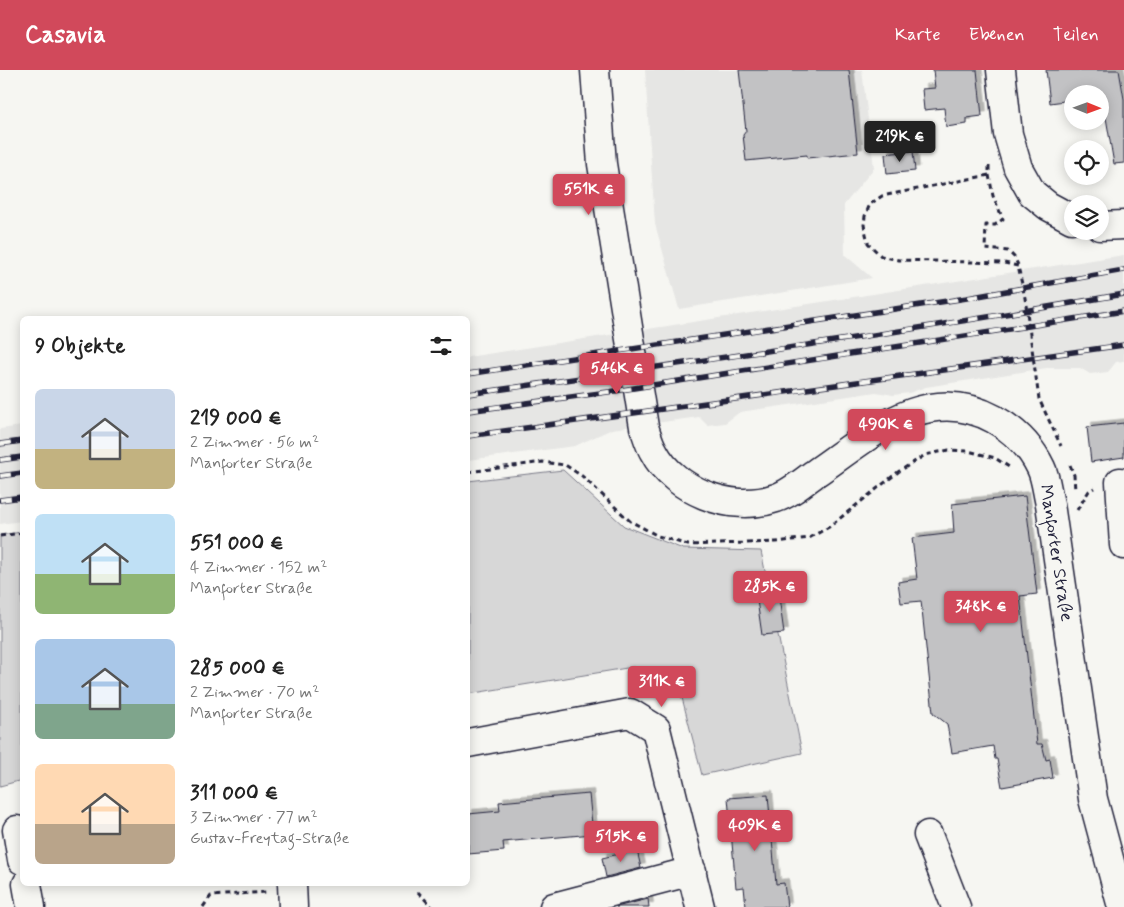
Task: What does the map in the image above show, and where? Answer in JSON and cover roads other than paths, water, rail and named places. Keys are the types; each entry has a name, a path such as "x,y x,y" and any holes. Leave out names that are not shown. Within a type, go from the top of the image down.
{"street":[{"name":"Manforter Straße","path":"594,70 602,164 644,427 654,452 666,469 691,489 716,500 751,504 776,498 794,489 905,414 928,407 954,406 980,411 1004,425 1025,444 1042,469 1050,504 1092,799 1122,907"},
{"path":"1001,70 1008,134 1018,168 1032,193 1048,206 1064,215"},
{"path":"1109,226 1124,225"},
{"path":"1115,483 1124,545"},
{"path":"470,743 630,713 656,729 700,907"},
{"path":"13,831 20,854"},
{"path":"928,835 956,907"},
{"path":"554,907 692,872"},
{"path":"27,886 31,907"}],"railway":[{"path":"470,374 967,298 1124,270"},
{"path":"470,394 878,334 1124,294"},
{"path":"470,411 615,391 1124,311"},
{"path":"470,436 1124,345"},
{"path":"0,444 20,441"},
{"path":"0,460 20,457"},
{"path":"0,476 20,473"},
{"path":"0,500 20,497"}]}
